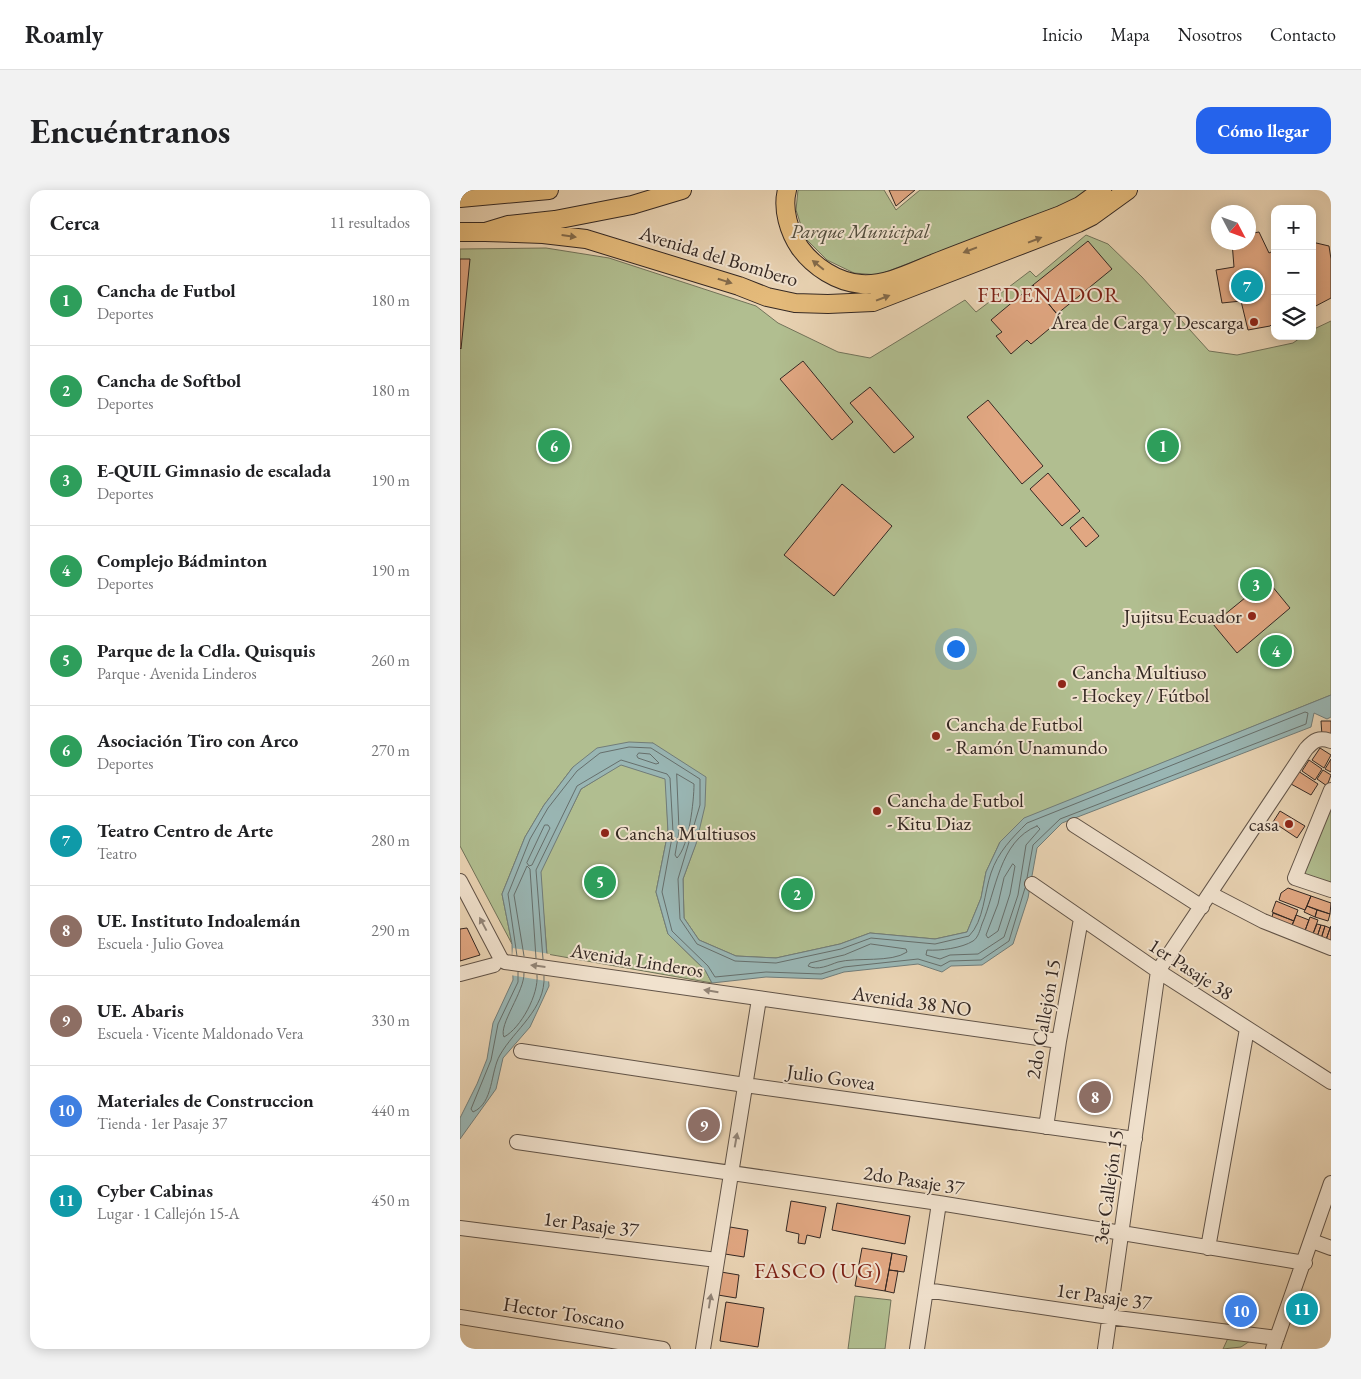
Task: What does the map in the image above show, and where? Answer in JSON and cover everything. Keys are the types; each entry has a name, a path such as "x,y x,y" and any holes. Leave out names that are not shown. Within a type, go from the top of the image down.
{"main road":[{"path":"460,198 550,190"},
{"path":"460,232 485,232 508,225 554,220 632,205 682,190"},
{"path":"786,190 787,218 796,242 803,252 836,277 862,284 893,279 1061,215 1080,206 1102,190"},
{"name":"Avenida del Bombero","path":"485,232 543,234 586,239 638,253 766,297 795,303 873,302 1078,223 1092,216 1128,190"}],"street":[{"path":"1158,971 1306,749 1314,740 1322,738 1331,741"},
{"path":"1331,790 1296,878 1331,890"},
{"path":"1074,825 1202,907"},
{"name":"Avenida Linderos","path":"460,881 501,959 509,963 566,969 759,999"},
{"name":"1er Pasaje 38","path":"1032,884 1158,971 1331,1082"},
{"path":"1211,894 1263,921 1331,948"},
{"name":"2do Callejón 15","path":"1046,1127 1081,919"},
{"path":"460,974 494,965"},
{"name":"3er Callejón 15","path":"1105,1349 1158,971"},
{"path":"703,1349 759,999"},
{"name":"Avenida 38 NO","path":"759,999 1059,1041"},
{"path":"1208,1248 1247,1029"},
{"name":"Julio Govea","path":"521,1051 745,1085 1135,1139"},
{"name":"2do Pasaje 37","path":"517,1142 939,1203 1122,1235 1305,1263"},
{"path":"1275,1344 1305,1263 1331,1183"},
{"path":"917,1349 939,1203"},
{"name":"1er Pasaje 37","path":"460,1228 717,1260"},
{"path":"1312,1241 1331,1248"},
{"name":"1er Pasaje 37","path":"926,1290 1275,1344"},
{"name":"Hector Toscano","path":"460,1318 663,1349"}],"green space":[{"name":"Parque Municipal","path":"798,190 884,190 896,210 920,190 1088,190 1070,202 878,275 854,273 827,260 805,238 796,210"},
{"path":"1086,235 1108,244 1142,277 1209,351 1237,355 1293,343 1297,340 1316,340 1316,328 1331,321 1331,695 1024,819 1000,842 986,872 981,898 967,932 935,939 870,933 840,944 776,958 736,956 699,940 684,918 683,879 696,843 653,743 573,767 544,805 525,837 502,894 512,944 460,846 460,249 546,248 609,258 756,306 778,323 838,352 870,358 965,300 976,312 1030,271 1036,277"},
{"path":"621,764 666,779 668,832 656,892 668,934 705,970 712,983 547,954 540,872 581,789"},
{"path":"1331,790 1331,890 1296,878"},
{"path":"855,1296 891,1300 885,1349 848,1349"},
{"path":"1229,1336 1253,1339 1241,1347 1223,1349"}],"water":[{"path":"1331,695 1331,717 1327,719 1314,713 1311,727 1062,823 1037,848 1028,898 1013,944 982,965 951,966 942,972 918,964 844,972 822,979 766,977 712,983 705,970 668,934 656,892 668,832 665,779 621,765 581,789 541,872 549,986 530,1027 503,1058 496,1089 460,1139 460,1118 487,1059 493,1023 513,980 512,944 502,894 525,837 544,805 573,767 597,748 629,742 653,743 706,777 705,806 696,844 683,879 684,918 699,940 736,956 776,958 840,944 870,933 935,939 967,932 981,898 986,872 1000,842 1024,818"}],"pier":[{"path":"513,948 550,954 552,982 510,975"}],"building":[{"path":"889,190 915,190 896,206"},
{"path":"1259,232 1269,253 1271,252 1271,325 1248,330 1241,301 1222,303 1216,270 1234,267 1233,250 1256,250 1256,233"},
{"path":"1088,241 1112,269 1057,314 1033,285"},
{"path":"1316,243 1329,246 1331,298 1316,306"},
{"path":"460,259 470,259 461,349 460,348"},
{"path":"1033,285 1061,319 1031,344 1027,340 1011,354 996,336 1002,332 991,320"},
{"path":"803,361 853,422 832,440 780,379"},
{"path":"870,387 914,437 894,453 850,403"},
{"path":"988,400 1043,466 1022,484 967,417"},
{"path":"1048,473 1080,511 1062,526 1030,489"},
{"path":"842,484 892,526 834,596 784,555"},
{"path":"1083,517 1099,536 1086,547 1070,528"},
{"name":"Jujitsu Ecuador","path":"1267,580 1290,608 1237,653 1213,624"},
{"path":"1321,721 1331,721 1331,735 1322,736"},
{"path":"1320,748 1331,755 1324,768 1312,760"},
{"path":"1331,759 1331,772 1325,769"},
{"path":"1309,760 1322,769 1315,780 1302,771"},
{"path":"1323,770 1331,775 1327,786 1317,779"},
{"path":"1298,771 1318,784 1311,795 1291,784"},
{"name":"casa","path":"1280,811 1305,826 1297,838 1273,822"},
{"path":"1288,888 1311,896 1305,910 1279,900 1281,893"},
{"path":"1311,896 1331,903 1330,914 1307,906"},
{"path":"1276,901 1298,910 1294,921 1272,912"},
{"path":"1307,906 1317,910 1315,917 1304,912"},
{"path":"1317,910 1330,914 1328,921 1315,917"},
{"path":"1273,913 1294,921 1291,928 1272,917"},
{"path":"1296,915 1309,920 1303,936 1290,930"},
{"path":"1310,917 1318,920 1311,939 1303,936"},
{"path":"1317,924 1321,925 1316,940 1311,939"},
{"path":"1321,925 1325,926 1320,942 1316,940"},
{"path":"1325,926 1330,928 1325,943 1320,942"},
{"path":"1331,926 1331,947 1324,945"},
{"path":"467,928 480,955 460,961 460,929"},
{"path":"791,1201 826,1207 820,1238 807,1235 805,1244 798,1243 799,1234 786,1231"},
{"path":"837,1203 910,1216 905,1244 832,1230"},
{"path":"730,1227 748,1230 744,1257 725,1254"},
{"path":"862,1248 892,1253 885,1291 855,1286"},
{"path":"892,1253 907,1256 904,1272 889,1270"},
{"path":"889,1270 898,1271 894,1293 885,1291"},
{"path":"721,1272 739,1275 736,1298 718,1295"},
{"path":"1236,1301 1250,1304 1247,1321 1232,1318"},
{"path":"726,1302 764,1308 758,1347 720,1341"},
{"path":"1306,1303 1308,1310 1298,1314 1295,1307"}],"place":[{"name":"Teatro Centro de Arte","path":"1247,286"},
{"name":"Área de Carga y Descarga","path":"1254,322"},
{"name":"Asociación Tiro con Arco","path":"554,446"},
{"name":"Cancha de Futbol","path":"1163,446"},
{"name":"E-QUIL Gimnasio de escalada","path":"1256,585"},
{"name":"Jujitsu Ecuador","path":"1252,616"},
{"name":"Complejo Bádminton","path":"1276,651"},
{"name":"Cancha Multiuso - Hockey / Fútbol","path":"1062,684"},
{"name":"Cancha de Futbol - Ramón Unamundo","path":"936,736"},
{"name":"Cancha de Futbol - Kitu Diaz","path":"877,811"},
{"name":"casa","path":"1289,824"},
{"name":"Cancha Multiusos","path":"605,833"},
{"name":"Parque de la Cdla. Quisquis","path":"600,882"},
{"name":"Cancha de Softbol","path":"797,894"},
{"name":"UE. Instituto Indoalemán","path":"1095,1097"},
{"name":"UE. Abaris","path":"704,1125"},
{"name":"Cyber Cabinas","path":"1302,1309"},
{"name":"Materiales de Construccion","path":"1241,1311"}],"district":[{"name":"FEDENADOR","path":"1049,294"},
{"name":"FASCO (UG)","path":"818,1270"}]}
